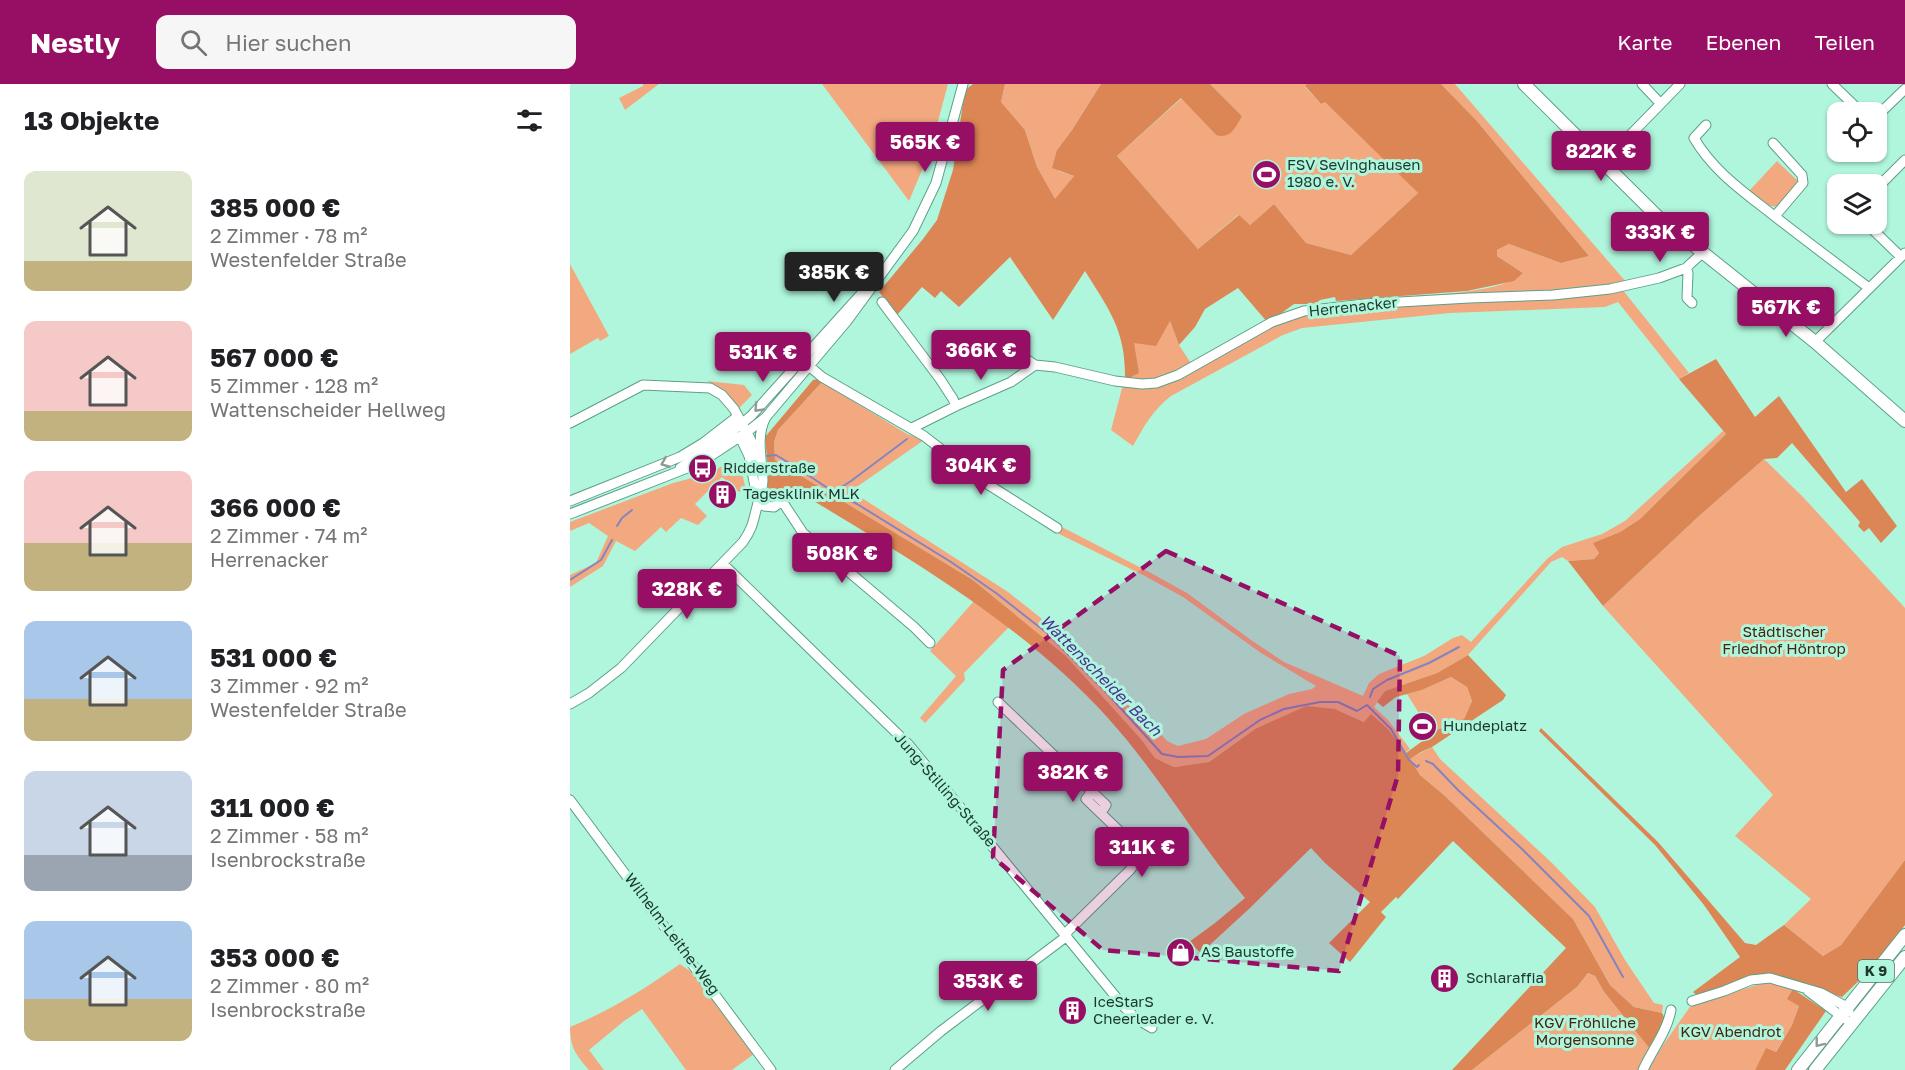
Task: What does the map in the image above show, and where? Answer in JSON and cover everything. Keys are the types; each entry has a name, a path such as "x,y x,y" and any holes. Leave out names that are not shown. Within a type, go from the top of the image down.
{"main road":[{"path":"1524,84 1657,216 1815,342 1905,421"},
{"name":"K 9","path":"1797,1070 1905,935"},
{"name":"K 9","path":"1815,1070 1905,957"}],"street":[{"path":"570,704 621,668 723,564 749,533 762,494 760,433 766,417 840,315 889,266 913,231 936,183 963,84"},
{"path":"1642,84 1660,103"},
{"path":"1603,163 1680,84"},
{"path":"1832,84 1851,102"},
{"path":"1887,106 1905,89"},
{"path":"1706,125 1694,138 1702,152 1719,171 1869,288"},
{"path":"1773,143 1802,175 1803,183 1775,216"},
{"path":"1887,178 1905,160"},
{"path":"1815,342 1903,255 1879,234"},
{"name":"Herrenacker","path":"991,341 1004,344 1035,366 1055,367 1115,381 1156,383 1178,375 1272,322 1304,311 1365,304 1610,290 1659,278 1686,268 1702,254"},
{"path":"1686,268 1688,273 1687,298 1692,303"},
{"path":"882,302 940,379 956,406"},
{"path":"570,514 674,472 742,427 805,363"},
{"path":"805,363 822,377 912,428 981,480 1057,528"},
{"path":"912,428 1011,381 1035,366"},
{"path":"570,423 643,385 710,388 722,395 742,427 762,467"},
{"path":"570,501 680,457 703,443 766,417"},
{"path":"742,427 758,502 764,506 774,507 782,501 803,533 930,643"},
{"name":"Jung-Stilling-Straße","path":"723,564 909,745 1125,1008 1152,1028"},
{"path":"895,1070 941,1031 1066,935 1139,860 1137,848 1101,813 1106,805 998,702"},
{"name":"Wilhelm-Leithe-Weg","path":"570,800 771,1070"},
{"path":"1692,1001 1751,980 1770,978 1821,993 1844,1012 1852,1023"},
{"path":"1643,1070 1668,1023 1671,1010"}],"highlighted area":[{"path":"1166,551 1400,656 1398,775 1339,971 1103,950 993,857 1003,670"}],"green space":[{"path":"643,84 659,84 625,110 619,98"},
{"path":"822,84 948,84 930,151 909,201"},
{"path":"1005,84 1101,84 1057,150 1059,171 1074,176 1055,200 1037,167 1025,130 1001,102"},
{"name":"FSV Sevinghausen 1980 e. V.","path":"1210,84 1307,84 1305,87 1321,104 1325,101 1418,193 1351,255 1306,243 1274,204 1250,225 1238,215 1198,249 1117,156 1182,98 1216,135 1242,116"},
{"path":"1441,84 1455,84 1627,283 1591,290 1395,297 1462,292 1513,280 1523,273 1497,256 1497,250 1509,244 1561,263 1589,256 1476,120"},
{"path":"1777,161 1800,183 1781,204 1772,206 1749,191"},
{"path":"570,264 609,336 600,341 598,338 570,354"},
{"path":"1618,289 1622,289 1689,373 1679,379 1618,302 1605,307 1450,313 1302,328 1283,335 1171,396 1154,413 1133,446 1111,430 1134,343 1170,321 1179,345 1194,368 1268,327 1313,311 1611,291 1613,294"},
{"path":"707,381 744,385 752,395 738,409 722,389"},
{"path":"822,382 907,434 924,440 851,491 1008,592 1061,634 1134,704 1167,741 1178,746 1206,739 1244,714 1289,694 1316,686 1261,653 1183,597 1055,532 1058,525 1187,593 1284,662 1363,696 1369,683 1379,674 1424,656 1453,638 1462,635 1471,642 1547,559 1562,547 1602,534 1625,521 1723,431 1726,434 1640,519 1620,532 1594,543 1599,553 1594,559 1568,561 1562,557 1551,562 1468,655 1437,673 1385,691 1374,707 1388,720 1410,749 1405,753 1388,729 1364,722 1335,709 1255,729 1209,762 1174,767 1155,758 1141,739 1066,656 973,580 775,460 774,442 778,430"},
{"name":"Städtischer Friedhof Höntrop","path":"1764,459 1803,497 1905,608 1905,860 1841,945 1823,956 1784,925 1811,899 1735,836 1773,795 1603,606"},
{"path":"730,462 741,469 746,490 739,492 722,477 695,504 707,516 698,525 681,518 666,532 661,527 635,551 616,541 603,566 570,587 570,575 596,563 608,536 589,523 570,531 570,522 673,483 707,474"},
{"path":"974,601 1009,627 964,673 965,680 925,723 920,718 956,676 930,651"},
{"path":"1451,677 1467,687 1472,701 1464,719 1432,734 1407,694"},
{"path":"1432,747 1440,759 1552,863 1595,907 1625,960 1654,1003 1663,1005 1662,1013 1634,1007 1610,985 1573,919 1444,795 1420,775 1409,759"},
{"path":"680,964 694,974 754,1054 732,1070 686,1070 642,1009 589,1050 604,1070 589,1070 575,1050 570,1027 626,999"},
{"name":"KGV Fröhliche Morgensonne","path":"1588,973 1595,976 1604,992 1650,1049 1641,1070 1472,1070 1577,987"},
{"name":"KGV Abendrot","path":"1771,981 1793,989 1799,1006 1792,1025 1775,1053 1766,1049 1755,1070 1648,1070 1692,1004"}],"shaded area":[{"path":"973,84 1005,84 1001,102 1025,130 1037,167 1055,199 1074,176 1052,168 1057,150 1101,84 1210,84 1242,116 1229,134 1216,135 1181,98 1117,156 1198,249 1239,215 1250,225 1274,204 1306,243 1351,255 1418,193 1325,102 1321,104 1305,86 1307,84 1441,84 1476,120 1589,256 1561,263 1509,244 1497,250 1497,256 1523,273 1514,281 1467,291 1336,301 1335,297 1320,300 1315,304 1294,304 1268,323 1238,288 1205,309 1195,327 1179,345 1170,321 1156,346 1134,343 1139,373 1125,380 1123,348 1115,322 1085,271 1053,320 1010,257 959,307 941,291 935,298 922,287 897,315 879,292 937,220 953,170 965,90"},
{"path":"1716,359 1755,417 1779,396 1846,492 1862,479 1897,526 1881,543 1869,528 1864,532 1858,526 1860,522 1792,443 1777,458 1764,459 1603,606 1568,561 1594,559 1599,553 1593,543 1620,532 1640,519 1726,434 1679,379"},
{"path":"818,379 822,382 778,430 774,442 775,460 973,580 1066,656 1141,739 1155,758 1174,767 1209,762 1255,729 1306,706 1335,709 1364,722 1371,714 1388,729 1406,753 1439,729 1464,719 1472,701 1467,687 1451,677 1422,690 1396,697 1383,707 1377,702 1385,691 1437,673 1468,655 1506,695 1503,700 1410,759 1420,775 1444,795 1573,919 1610,985 1634,1007 1662,1013 1668,1024 1650,1049 1604,992 1595,976 1588,973 1577,987 1472,1070 1452,1070 1566,948 1453,841 1398,899 1396,897 1381,912 1386,917 1350,962 1329,943 1370,902 1311,848 1201,953 1189,942 1245,898 1126,738 1107,717 1041,654 1005,625 930,572 812,500 803,497 792,501 790,491 786,489 777,491 772,500 768,499 765,437 813,380"},
{"path":"1541,728 1658,842 1745,943 1756,945 1784,925 1823,956 1841,945 1905,860 1905,925 1871,969 1842,997 1770,975 1699,997 1693,992 1740,957 1704,905 1655,845 1539,731"},
{"path":"1793,989 1826,1011 1785,1070 1755,1070 1766,1048 1776,1052 1792,1025 1799,1006 1787,999"}],"waterway":[{"path":"834,492 907,439"},
{"name":"Wattenscheider Bach","path":"766,456 776,455 951,562 996,593 1047,633 1107,693 1162,754 1178,757 1208,756 1260,720 1284,709 1320,702 1338,702 1357,711 1367,705 1391,729 1409,760 1417,767 1419,765"},
{"path":"617,526 622,518 632,510"},
{"path":"570,580 601,560 612,540"},
{"path":"1370,697 1373,689 1387,680 1429,663 1459,647"},
{"name":"Wattenscheider Bach","path":"1426,761 1433,764 1589,916 1623,977"}],"place":[{"name":"FSV Sevinghausen 1980 e. V.","path":"1266,174"},
{"name":"Ridderstraße","path":"702,468"},
{"name":"Tagesklinik MLK","path":"722,494"},
{"name":"Hundeplatz","path":"1422,726"},
{"name":"AS Baustoffe","path":"1180,952"},
{"name":"Schlaraffia","path":"1445,978"},
{"name":"IceStarS Cheerleader e. V.","path":"1072,1011"}]}
